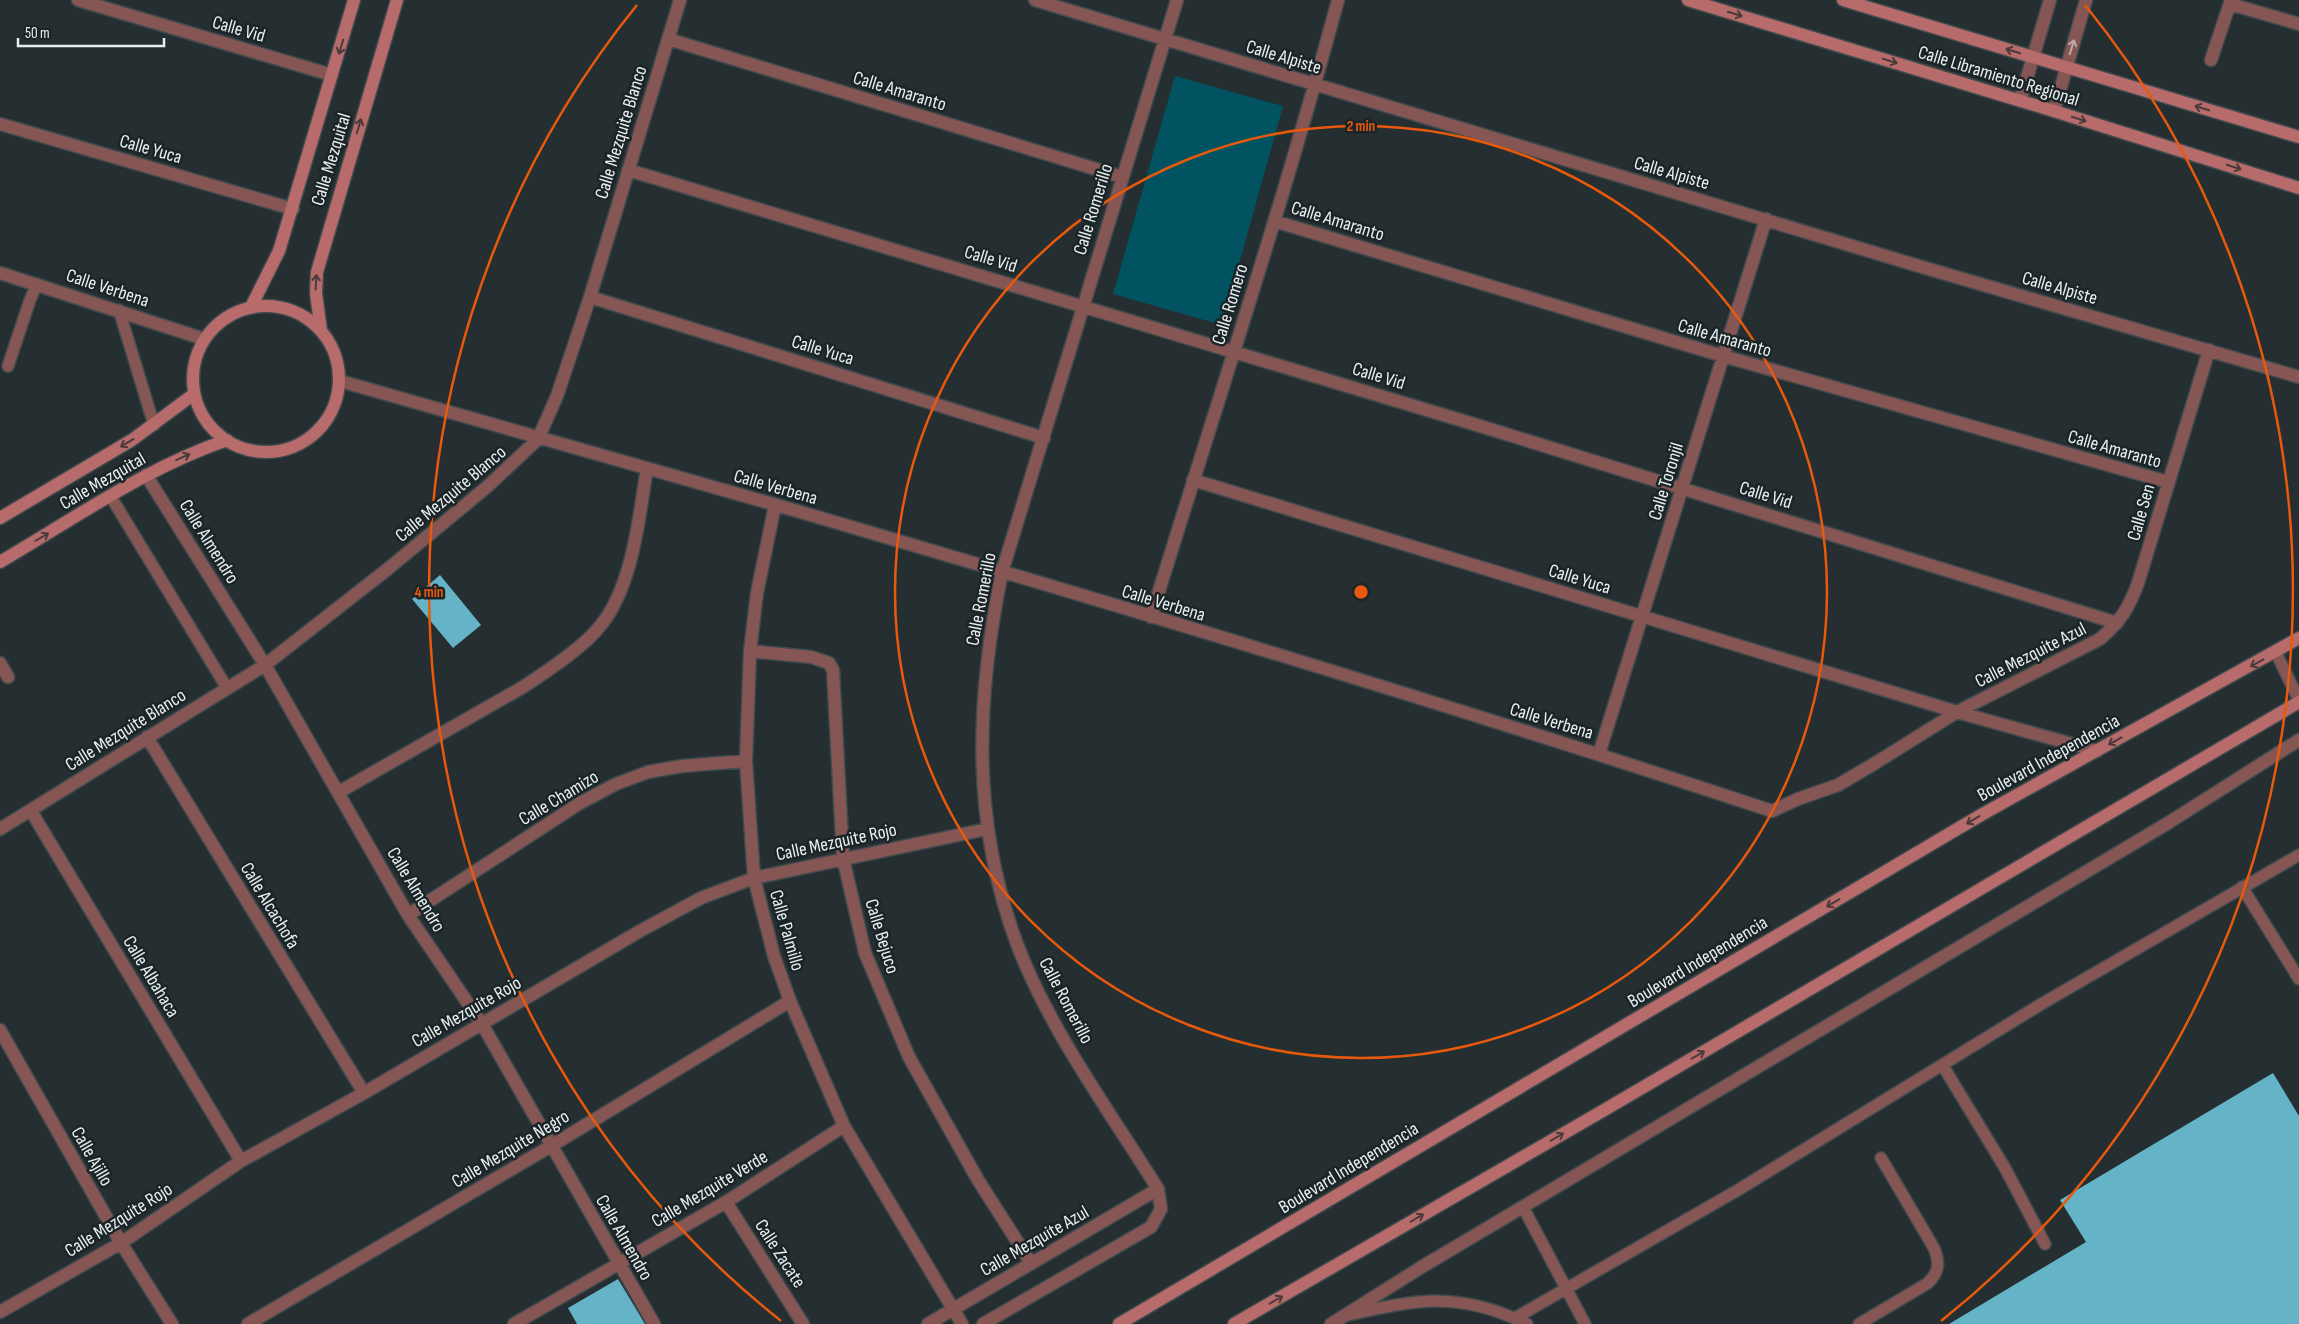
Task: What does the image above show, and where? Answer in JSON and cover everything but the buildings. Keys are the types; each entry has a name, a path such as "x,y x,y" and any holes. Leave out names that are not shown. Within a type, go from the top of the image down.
{"main road":[{"name":"Calle Mezquital","path":"251,307 279,251 354,0"},
{"name":"Calle Mezquital","path":"321,331 316,294 317,272 397,0"},
{"name":"Calle Libramiento Regional","path":"1688,0 2020,100 2299,188"},
{"name":"Calle Libramiento Regional","path":"1843,0 2299,137"},
{"path":"251,307 276,307 301,315 321,331 332,346 338,363 340,381 334,406 321,428 300,444 276,451 250,450 227,440 212,428 201,412 194,394 193,375 196,356 204,339 217,324 233,314 251,307"},
{"name":"Calle Mezquital","path":"0,518 154,425 194,394"},
{"name":"Calle Mezquital","path":"0,562 146,475 198,450 227,440"},
{"name":"Boulevard Independencia","path":"1119,1324 1981,815 2276,653 2299,638"},
{"path":"1234,1324 1606,1109 2299,701"}],"street":[{"name":"Calle Vid","path":"78,0 332,75"},
{"name":"Calle Mezquite Blanco","path":"0,829 265,665 389,568 488,486 538,439 556,396 590,297 680,0"},
{"name":"Calle Alpiste","path":"1035,0 1922,267 2299,377"},
{"name":"Calle Romerillo","path":"1158,1189 1046,1006 1018,945 1000,894 987,829 981,745 990,629 1002,572 1044,438 1082,305 1177,0"},
{"name":"Calle Romero","path":"1151,617 1274,221 1315,85 1338,0"},
{"path":"2020,100 2050,0"},
{"path":"2054,111 2086,0"},
{"path":"2211,60 2230,2 2299,24"},
{"name":"Calle Amaranto","path":"668,39 1122,177"},
{"name":"Calle Yuca","path":"0,124 292,209"},
{"name":"Calle Vid","path":"628,170 1234,351 1682,488 2116,624"},
{"name":"Calle Toronjil","path":"1599,754 1766,219"},
{"name":"Calle Amaranto","path":"1274,221 1723,356 2168,482"},
{"name":"Calle Verbena","path":"0,273 204,339"},
{"name":"Calle Yuca","path":"590,297 1044,438"},
{"name":"Calle Sen","path":"2116,624 2130,607 2209,350"},
{"name":"Calle Verbena","path":"340,381 538,439 648,468 1002,572 1599,754 1772,812 1798,799 1838,784 1957,712"},
{"path":"339,792 523,687 551,668 601,626 619,593 633,553 648,468"},
{"name":"Calle Almendro","path":"146,475 265,665 408,915 482,1024 654,1324"},
{"name":"Calle Yuca","path":"1193,480 1957,712 2097,751"},
{"name":"Calle Palmillo","path":"775,505 757,592 750,651 746,761 754,878 774,956 790,1001 844,1126 962,1324"},
{"name":"Calle Mezquite Azul","path":"1957,712 2071,656 2100,639 2116,624"},
{"name":"Calle Bejuco","path":"750,651 811,657 829,663 833,670 844,858 865,953 909,1057 978,1180 1032,1263"},
{"path":"0,664 8,676"},
{"name":"Calle Alcachofa","path":"147,738 364,1093"},
{"path":"1331,1324 1420,1268 2160,828 2299,740"},
{"name":"Calle Chamizo","path":"408,915 580,803 616,784 648,772 682,766 746,761"},
{"name":"Calle Albahaca","path":"31,811 241,1161"},
{"name":"Calle Mezquite Rojo","path":"0,1312 121,1242 241,1161 364,1093 648,926 701,898 754,878 987,829"},
{"name":"Calle Mezquite Negro","path":"248,1324 551,1146 790,1001"},
{"name":"Calle Ajillo","path":"0,1030 121,1242 172,1324"},
{"name":"Calle Mezquite Verde","path":"514,1324 726,1202 844,1126"},
{"path":"983,1324 1151,1227 1161,1209 1158,1189"},
{"name":"Calle Mezquite Azul","path":"928,1324 1158,1189"},
{"name":"Calle Zacate","path":"726,1202 804,1324"}],"lane":[{"path":"8,366 37,284"},
{"path":"119,310 154,425"},
{"path":"112,496 227,688"},
{"path":"2276,653 2299,701"},
{"path":"1515,1318 1738,1190 2043,1003 2299,855"},
{"path":"2242,887 2299,979"},
{"path":"1943,1066 2005,1168 2045,1244"},
{"path":"1859,1324 1928,1283 1938,1268 1938,1258 1934,1248 1880,1158"},
{"path":"1523,1207 1585,1324"},
{"path":"1346,1315 1378,1308 1436,1300 1460,1301 1484,1306 1527,1324"}],"shaded area":[{"path":"1175,76 1283,106 1222,325 1113,294"}]}
